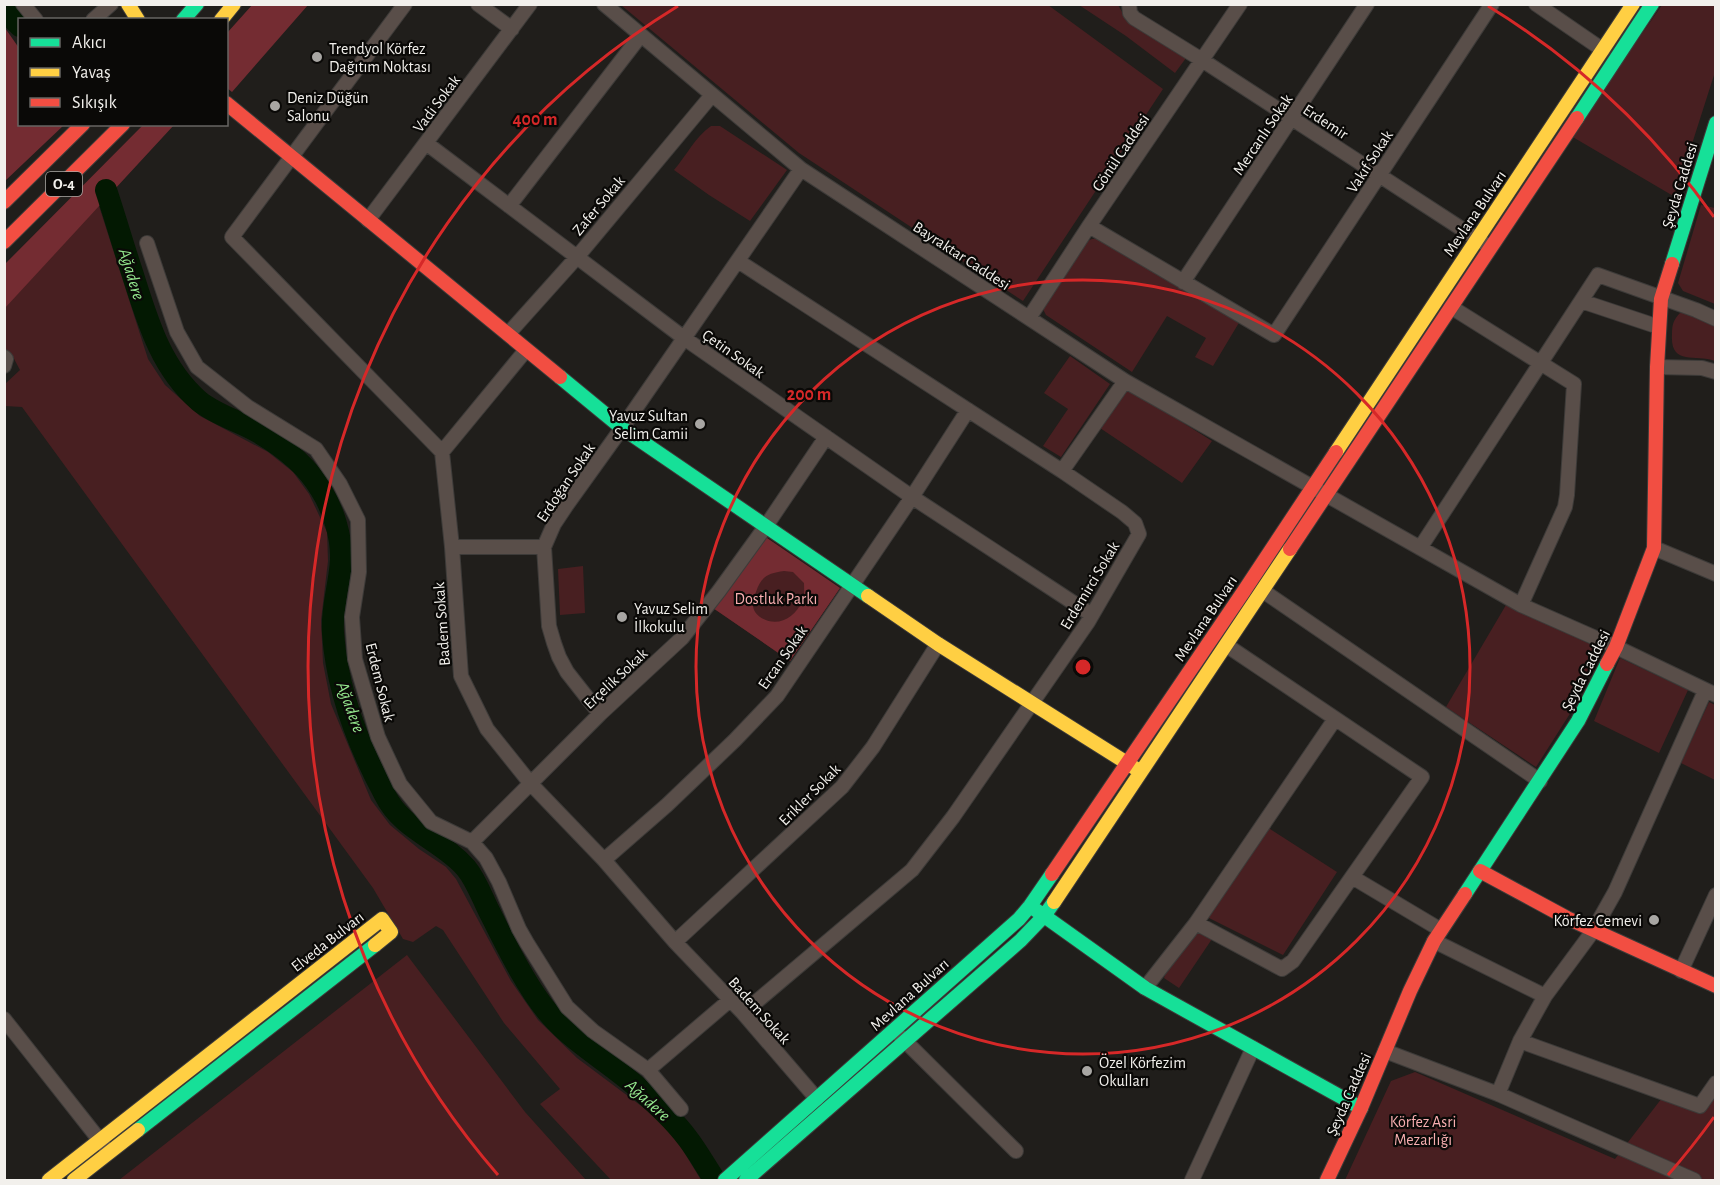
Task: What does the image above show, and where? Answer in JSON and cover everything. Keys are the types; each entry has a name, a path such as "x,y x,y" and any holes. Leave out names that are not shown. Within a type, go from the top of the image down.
{"main road":[{"path":"128,4 137,18"},
{"path":"185,18 197,4"},
{"path":"222,18 234,4"},
{"name":"Mevlana Bulvarı","path":"725,1180 1019,919 1030,906 1312,488 1633,4"},
{"name":"Mevlana Bulvarı","path":"749,1178 1021,940 1044,916 1492,248 1652,4"},
{"path":"228,105 622,428 938,644 1140,771"},
{"name":"Şeyda Caddesi","path":"1327,1180 1361,1108 1410,991 1438,936 1578,721 1616,647 1654,548 1657,367 1661,299 1716,123"},
{"name":"O-4","path":"4,202 81,126"},
{"name":"O-4","path":"4,242 121,126"},
{"path":"1480,871 1532,902 1716,986"},
{"path":"1030,906 1145,988 1361,1108"},
{"name":"Elveda Bulvarı","path":"49,1180 381,919 391,932 74,1180"}],"street":[{"path":"23,4 34,18"},
{"path":"95,18 111,4"},
{"path":"405,4 232,237 442,452 526,350"},
{"path":"478,4 512,29"},
{"name":"Vadi Sokak","path":"368,220 530,4"},
{"name":"Bayraktar Caddesi","path":"604,4 801,169 1125,381 1521,605 1616,647 1710,693"},
{"name":"Erdemir","path":"1129,4 1130,13 1134,18 1492,248"},
{"name":"Gönül Caddesi","path":"1029,318 1240,4"},
{"name":"Mercanlı Sokak","path":"1183,282 1367,4"},
{"name":"Vakıf Sokak","path":"1183,282 1274,335 1492,4"},
{"path":"1536,4 1603,50"},
{"path":"509,206 640,35"},
{"name":"Zafer Sokak","path":"508,334 577,257 712,95"},
{"name":"Çetin Sokak","path":"426,143 684,338 912,497 1092,615"},
{"name":"Erdoğan Sokak","path":"600,714 567,672 554,644 549,626 544,547 561,513 801,169"},
{"path":"1089,226 1183,282"},
{"name":"Erdem Sokak","path":"147,243 177,332 197,367 248,407 316,449 340,484 358,520 359,572 352,617 355,659 378,736 400,784 431,822 472,842 493,870 519,929 567,1007 593,1031 648,1070 681,1109"},
{"name":"Erdemirci Sokak","path":"738,261 1062,471 1122,512 1135,523 1139,534 1092,615 1033,703 953,817 912,870 743,1013"},
{"path":"1420,548 1598,275 1716,319"},
{"path":"1581,301 1659,327"},
{"path":"1451,307 1574,384 1567,495 1558,525 1521,605"},
{"path":"4,357 6,359 4,366"},
{"path":"1657,367 1702,368 1716,372"},
{"path":"1062,471 1125,381"},
{"name":"Ercan Sokak","path":"604,860 667,805 777,696 968,410"},
{"name":"Erçelik Sokak","path":"472,842 600,714 682,638 766,526 826,437"},
{"name":"Badem Sokak","path":"442,452 452,547 461,676 487,729 531,784 604,860 675,942 743,1013 817,1099"},
{"path":"452,547 544,547"},
{"path":"1654,548 1716,574"},
{"path":"1263,591 1540,781"},
{"name":"Erikler Sokak","path":"675,942 842,787 873,747 938,644"},
{"path":"1196,923 1282,969 1293,961 1422,777 1226,645"},
{"path":"1497,1094 1520,1041 1545,996 1593,931 1615,892 1710,693"},
{"path":"1145,988 1196,923 1335,719"},
{"path":"1352,877 1438,936 1545,996"},
{"path":"1681,971 1716,895"},
{"path":"648,1070 730,1000"},
{"path":"4,1018 109,1153"},
{"path":"894,1030 1016,1151"},
{"path":"1520,1041 1700,1106 1716,1083"},
{"path":"1192,1180 1253,1048"},
{"path":"1385,1051 1497,1094 1694,1180"}],"green space":[{"path":"621,5 1048,5 1163,89 1023,301 799,153"},
{"path":"1079,5 1118,5 1125,17 1186,58 1175,73 1126,36"},
{"path":"1662,5 1715,5 1715,72 1675,197 1571,136"},
{"path":"711,126 720,126 787,170 750,221 674,170 705,130"},
{"path":"1701,205 1715,208 1715,304 1683,291 1678,283"},
{"path":"99,206 148,359 165,385 200,416 268,452 293,472 309,494 327,532 328,561 321,620 323,663 331,704 371,800 390,825 419,849 446,867 456,879 511,981 538,1020 577,1058 660,1120 679,1144 701,1180 611,1180 540,1104 560,1089 504,1023 443,930 436,926 413,942 403,939 373,888 22,407 5,406 5,384 20,370 12,355 5,350 4,308"},
{"path":"1099,238 1240,321 1213,366 1195,357 1206,338 1167,316 1132,372 1046,315 1042,307 1084,242"},
{"path":"1680,313 1686,313 1715,325 1715,361 1685,357 1675,351 1672,344 1672,327"},
{"path":"1070,356 1110,384 1061,457 1043,446 1068,409 1044,393"},
{"path":"1128,388 1212,441 1182,483 1100,428"},
{"name":"Dostluk Parkı","path":"764,536 840,588 790,661 713,608"},
{"path":"583,566 585,613 560,615 558,569"},
{"path":"1506,605 1599,648 1571,712 1536,767 1446,707"},
{"path":"1620,658 1688,690 1659,753 1594,721"},
{"path":"1709,702 1715,705 1715,780 1681,763"},
{"path":"1267,827 1337,872 1283,955 1205,916"},
{"path":"1196,930 1212,939 1179,988 1164,978"},
{"path":"407,955 525,1112 586,1180 119,1180"},
{"name":"Körfez Asri Mezarlığı","path":"1415,1072 1615,1159 1662,1098 1699,1111 1715,1088 1715,1180 1345,1180 1391,1081"}],"shaded area":[{"path":"253,4 308,5 232,92 228,89 228,32"},
{"path":"5,28 18,47 18,126 63,126 5,181"},
{"path":"142,126 173,126 5,308 5,264"},
{"name":"Dostluk Parkı","path":"764,536 840,588 790,661 713,608","holes":["793,572 804,583 804,596 795,613 778,622 760,617 753,605 760,582 766,576 774,573"]}],"waterway":[{"name":"Ağadere","path":"4,10 18,24"},
{"name":"Ağadere","path":"106,190 150,325 174,373 186,388 206,406 258,432 293,457 309,472 329,506 336,524 341,551 333,624 339,675 350,717 366,757 392,807 401,817 446,850 466,868 534,994 552,1017 572,1036 627,1078 664,1112 688,1139 715,1180"}],"traffic: fast":[{"path":"185,18 197,4"},
{"path":"1577,118 1652,4"},
{"path":"1672,264 1716,123"},
{"path":"560,377 622,428 868,596"},
{"path":"1465,894 1578,721 1607,664"},
{"path":"725,1180 1019,919 1052,874"},
{"path":"746,1180 1021,940 1054,902"},
{"path":"1033,908 1145,988 1361,1108"},
{"path":"138,1130 375,945"}],"traffic: slow":[{"path":"128,4 137,18"},
{"path":"223,18 234,4"},
{"path":"1336,452 1633,4"},
{"path":"1054,902 1290,549"},
{"path":"868,596 938,644 1138,770"},
{"path":"49,1180 382,919 391,932 375,945"},
{"path":"74,1180 138,1130"}],"traffic: jam":[{"path":"228,105 560,377"},
{"path":"1290,549 1577,118"},
{"path":"4,202 81,126"},
{"path":"4,242 121,126"},
{"path":"1607,664 1616,647 1654,548 1657,367 1661,299 1672,264"},
{"path":"1052,874 1336,452"},
{"path":"1480,871 1567,918 1716,986"},
{"path":"1327,1180 1434,941 1465,894"}],"place":[{"name":"Trendyol Körfez Dağıtım Noktası","path":"317,57"},
{"name":"Deniz Düğün Salonu","path":"275,106"},
{"name":"Yavuz Sultan Selim Camii","path":"700,424"},
{"name":"Yavuz Selim İlkokulu","path":"622,617"},
{"name":"Körfez Cemevi","path":"1654,920"},
{"name":"Özel Körfezim Okulları","path":"1087,1071"}]}
